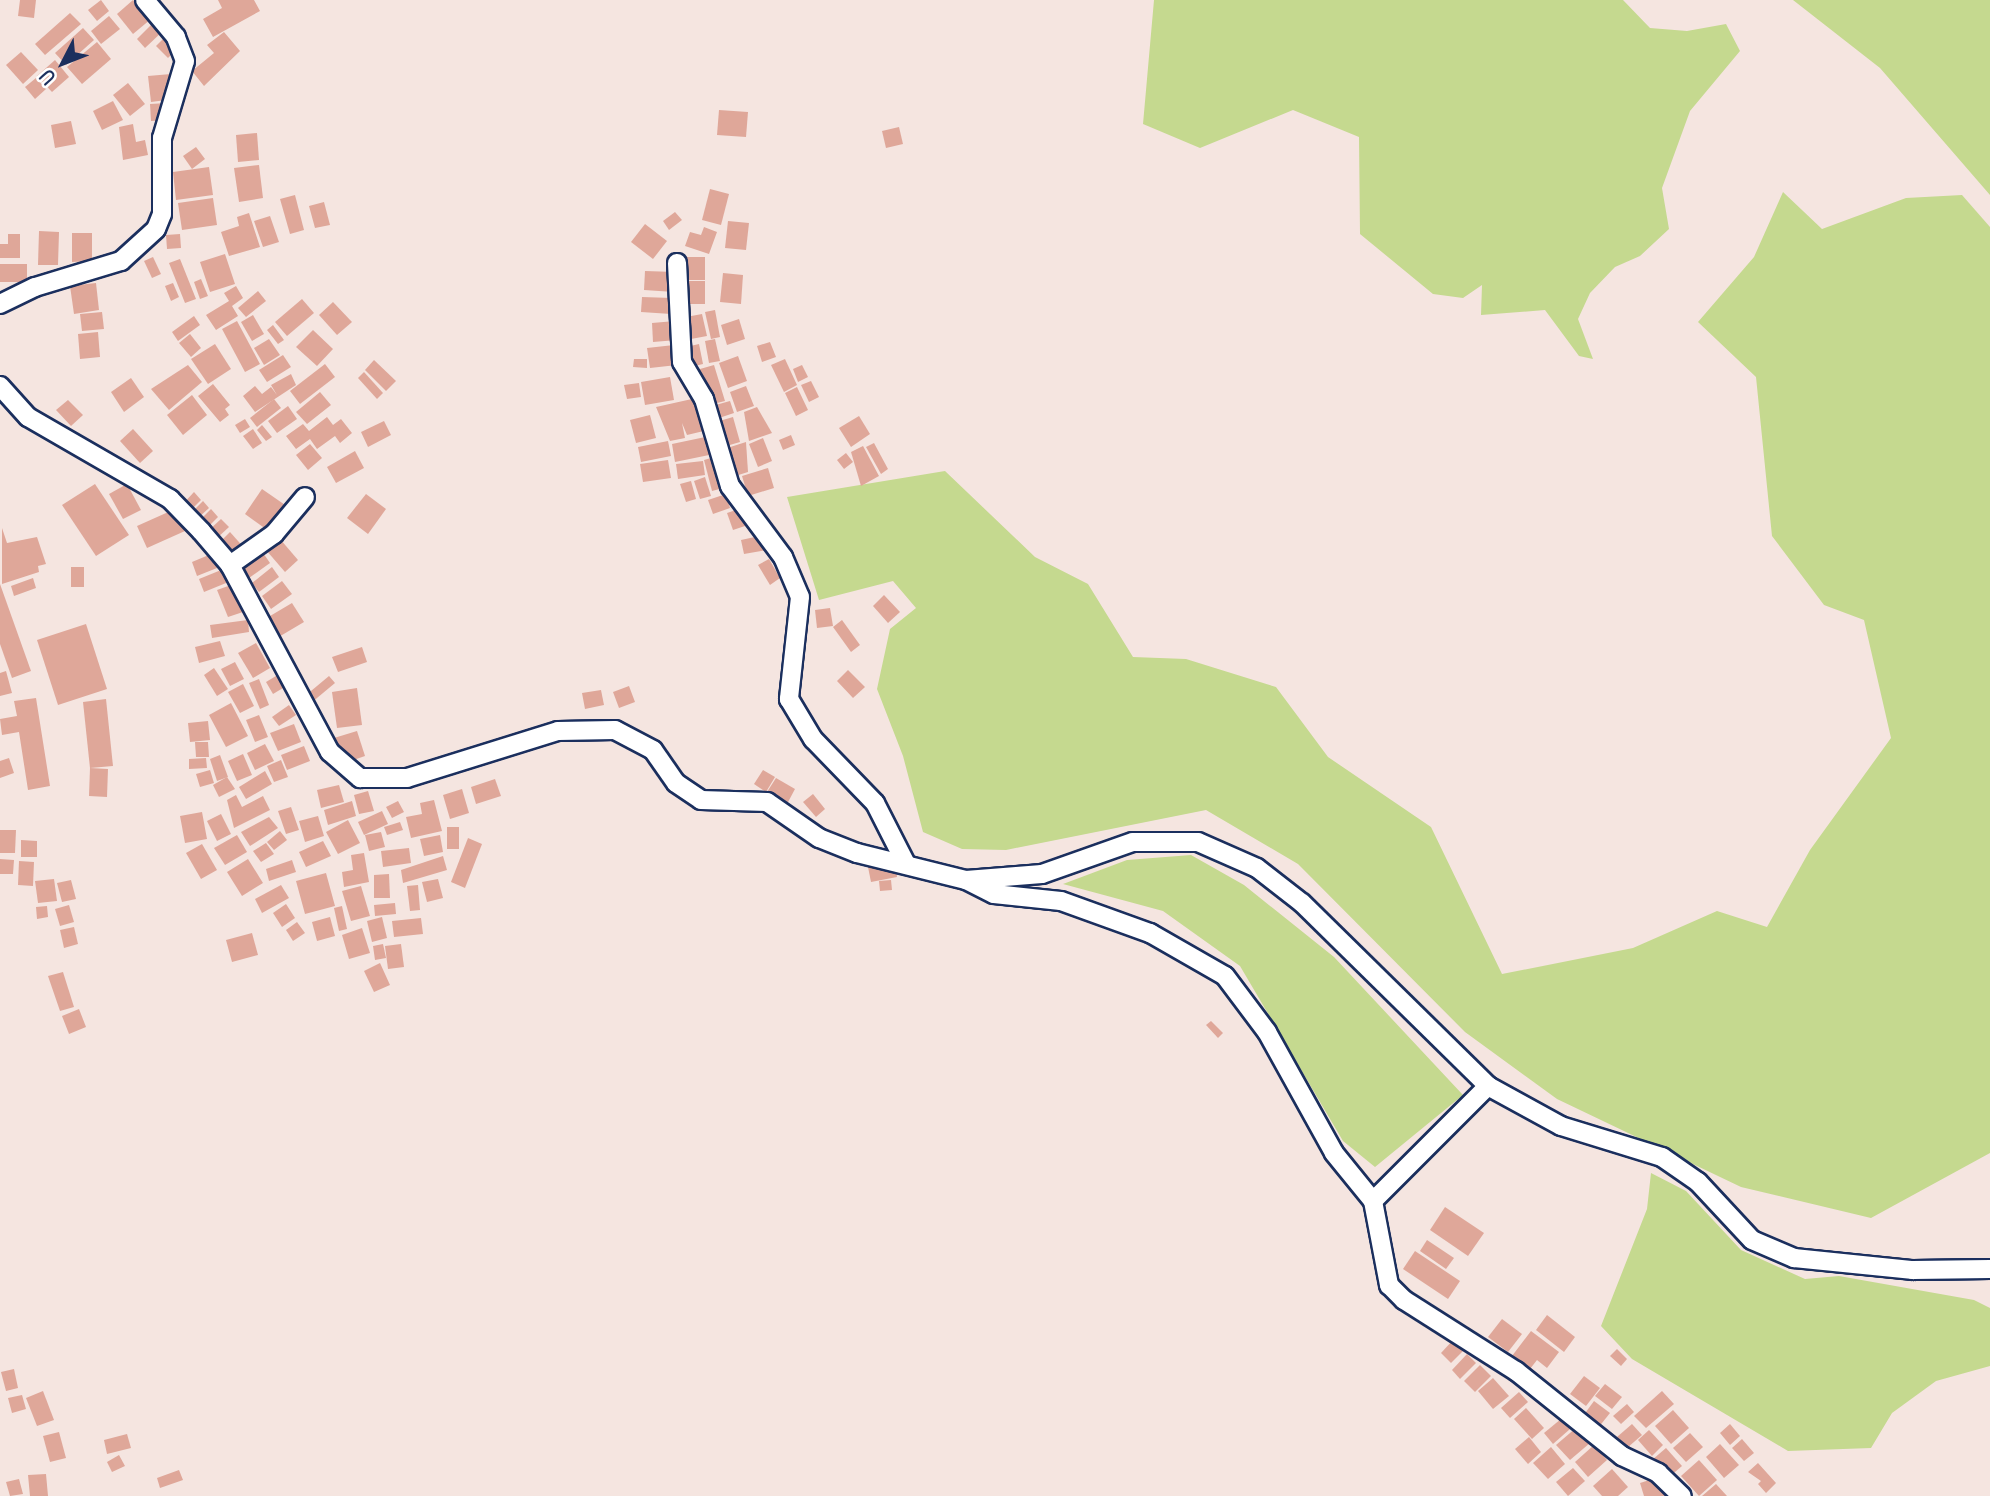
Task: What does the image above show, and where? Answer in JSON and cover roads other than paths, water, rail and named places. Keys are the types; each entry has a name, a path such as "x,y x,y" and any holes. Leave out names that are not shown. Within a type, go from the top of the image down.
{"street":[{"path":"0,304 34,287 121,261 156,229 162,214 162,138 185,61 176,37 145,0"},
{"path":"677,262 684,370 704,399 730,486 783,557 800,597 789,699 813,739 876,803 905,862"},
{"path":"0,386 28,416 170,499 230,565 330,752 360,778 407,778 558,731 615,730 653,750 688,794 715,802 767,803 819,838 857,853 905,862 966,880 994,894 1061,901 1150,933 1225,976 1267,1032 1334,1153 1373,1201 1384,1269 1404,1300 1516,1371 1622,1456 1658,1473 1682,1496"},
{"path":"230,565 274,534 305,497"},
{"path":"966,880 1042,874 1133,842 1198,842 1257,867 1302,903 1488,1086 1561,1126 1662,1157 1698,1182 1752,1240 1794,1258 1913,1270 1990,1269"},
{"path":"1373,1201 1488,1086"}]}
